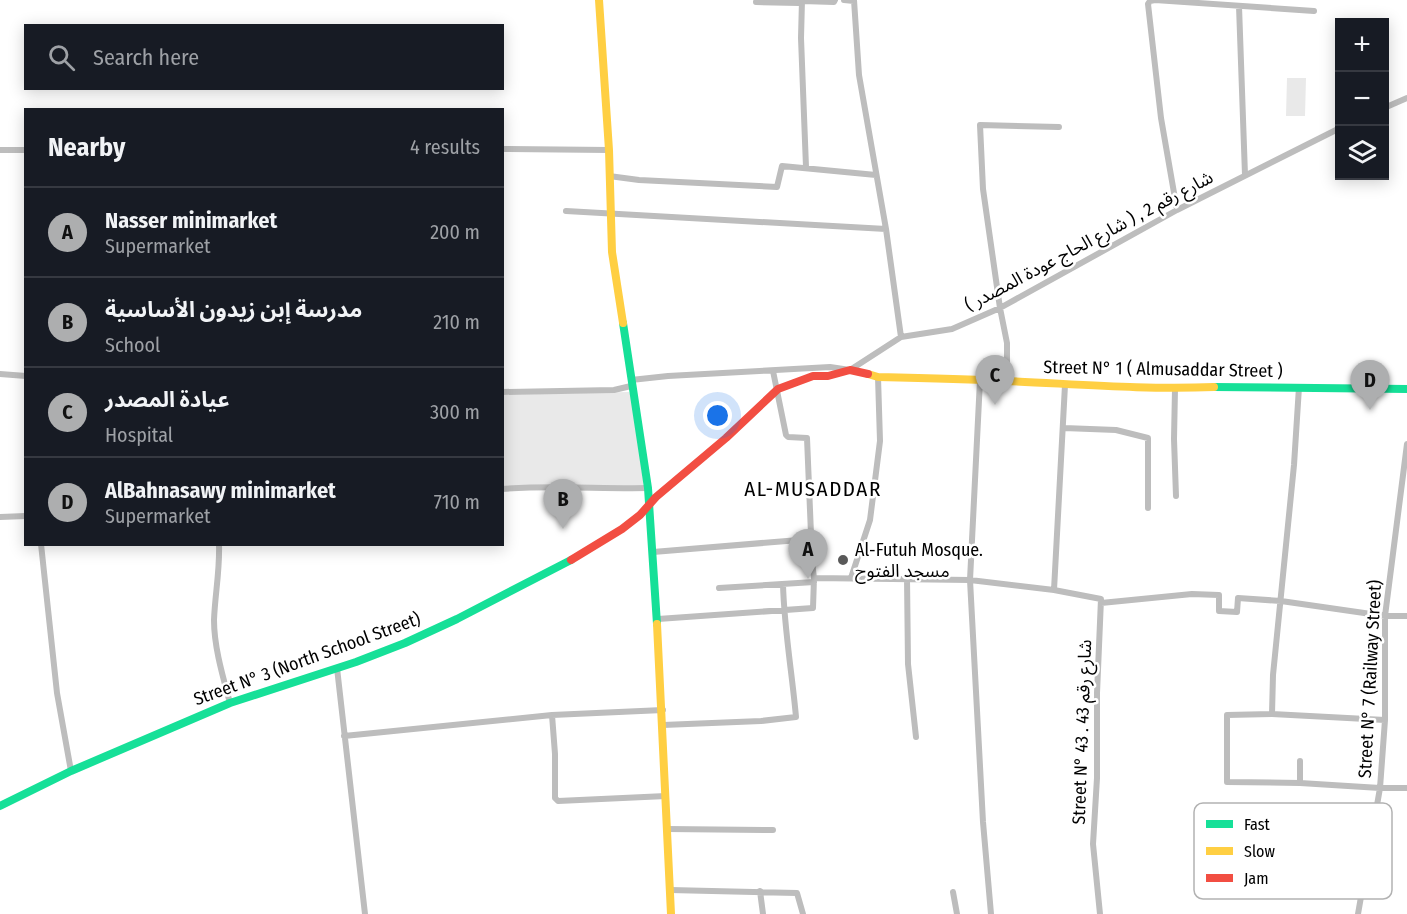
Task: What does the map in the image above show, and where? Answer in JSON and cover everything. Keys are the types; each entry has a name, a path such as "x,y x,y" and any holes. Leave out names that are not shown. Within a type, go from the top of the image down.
{"street":[{"path":"599,0 609,150 612,252 648,488 663,710 671,914"},
{"path":"756,2 799,3 802,0 836,0"},
{"path":"802,0 801,38 806,167"},
{"path":"844,0 854,0 859,75 886,229 901,337"},
{"path":"1177,210 1153,55 1148,4 1155,0 1314,11"},
{"path":"1239,6 1245,175"},
{"path":"1389,106 1407,98"},
{"path":"1007,381 1007,343 983,189 980,124 1059,127"},
{"name":"شارع رقم 2 , ( شارع الحاج عودة المصدر )","path":"850,370 901,337 952,329 1000,308 1177,210 1335,130"},
{"path":"504,149 609,150"},
{"path":"0,150 24,150"},
{"path":"609,176 639,180 777,187 782,166 876,175"},
{"path":"566,211 886,229"},
{"name":"Street N° 1 ( Almusaddar Street )","path":"504,392 614,390 631,383 668,376 830,367 878,377 1007,381 1065,386 1175,389 1237,386 1407,389"},
{"name":"Street N° 3 (North School Street)","path":"0,806 71,771 230,703 337,668 416,638 569,562 622,529 778,389 813,376 828,376 850,370"},
{"path":"774,371 786,435 807,438 811,534 806,543"},
{"path":"0,374 24,375"},
{"path":"850,578 870,520 880,441 878,377"},
{"path":"980,380 970,580 983,822 992,914"},
{"path":"1054,590 1065,386"},
{"path":"1272,714 1273,675 1294,465 1299,387"},
{"path":"1175,389 1176,496"},
{"path":"1064,428 1116,430 1148,438 1148,508"},
{"name":"Street N° 7 (Railway Street)","path":"1377,803 1385,720 1385,616 1407,444"},
{"path":"504,489 648,488"},
{"path":"0,517 24,516"},
{"path":"653,552 799,540 810,545 814,580 813,608 658,619"},
{"path":"41,546 57,693 71,771"},
{"path":"219,546 220,567 214,622 220,665 230,703"},
{"path":"718,588 850,578 970,580 1054,590 1101,599 1101,603 1192,594 1219,595 1219,611 1237,612 1238,598 1281,601 1385,616 1407,616"},
{"path":"907,578 908,664 916,737"},
{"path":"663,725 761,721 796,717 783,584"},
{"name":"Street N° 43 . شارع رقم 43","path":"1100,914 1093,844 1097,778 1101,603"},
{"path":"337,668 365,914"},
{"path":"344,736 552,716 663,710"},
{"path":"1385,720 1272,714 1227,715 1227,782 1407,788"},
{"path":"552,716 555,798 558,801 666,796"},
{"path":"1300,761 1300,783"},
{"path":"667,829 772,830"},
{"path":"670,890 797,893 803,914"},
{"path":"760,891 763,914"},
{"path":"953,892 957,914"},
{"name":"Street N° 7 (Railway Street)","path":"1358,914 1361,899"}],"shaded area":[{"path":"1287,78 1306,78 1305,116 1286,116"},
{"path":"629,392 632,398 644,487 504,487 504,395"}],"traffic: fast":[{"path":"623,323 648,488 657,624"},
{"path":"1214,387 1407,389"},
{"path":"0,806 71,771 230,703 356,662 405,643 571,560"}],"traffic: slow":[{"path":"599,0 609,150 612,252 623,323"},
{"path":"868,374 878,377 1162,388 1214,387"},
{"path":"657,624 671,914"}],"traffic: jam":[{"path":"571,560 622,529 640,515 656,497 726,438 778,389 813,376 828,376 850,370 868,374"}],"place":[{"name":"عيادة المصدر","path":"995,405"},
{"name":"AlBahnasawy minimarket","path":"1370,410"},
{"name":"مدرسة إبن زيدون الأساسية","path":"563,529"},
{"name":"Al-Futuh Mosque. مسجد الفتوح","path":"843,560"},
{"name":"Nasser minimarket","path":"808,579"}],"district":[{"name":"AL-MUSADDAR","path":"813,489"}]}
